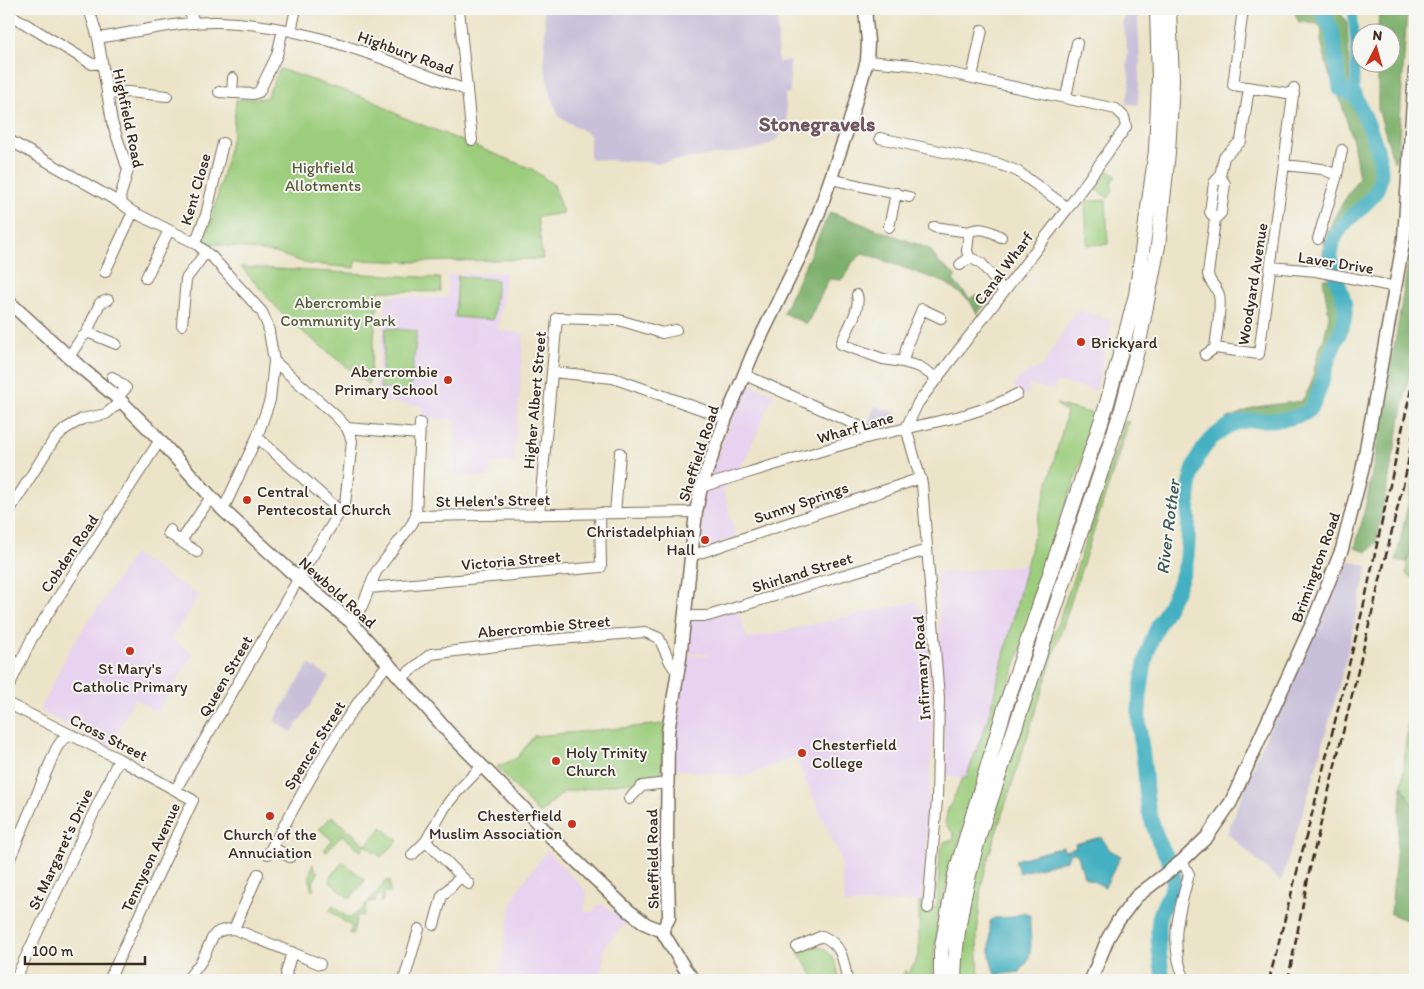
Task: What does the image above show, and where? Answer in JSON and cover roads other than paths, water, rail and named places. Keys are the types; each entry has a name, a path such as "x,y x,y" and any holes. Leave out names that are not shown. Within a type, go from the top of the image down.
{"highway":[{"path":"941,980 942,944 955,875 1005,708 1106,407 1136,295 1156,150 1159,79 1157,9"},
{"path":"954,980 955,949 967,878 1122,408 1138,347 1158,246 1168,153 1172,81 1169,9"}],"main road":[{"name":"Sheffield Road","path":"662,931 669,918 668,732 678,674 696,512 701,487 726,418 753,353 805,246 831,179 864,76 868,46 865,9"},
{"name":"Brimington Road","path":"1091,980 1108,938 1136,897 1182,862 1214,830 1231,802 1314,620 1342,550 1362,471 1404,238 1415,71"},
{"name":"Newbold Road","path":"9,302 119,399 160,440 223,510 351,622 450,734 552,838 629,911 646,924 662,931"},
{"path":"662,931 686,975 694,980"}],"street":[{"name":"Highfield Road","path":"89,9 98,38 112,122 128,170 120,197 122,204"},
{"path":"188,9 195,23"},
{"path":"218,92 253,94 259,92 296,9"},
{"path":"459,9 472,140"},
{"path":"1215,348 1220,300 1218,292 1209,280 1208,274 1215,219 1210,212 1214,183 1220,176 1224,157 1241,142 1249,88 1233,85 1243,9"},
{"path":"9,14 92,64 102,63"},
{"path":"1230,19 1242,20"},
{"name":"Highbury Road","path":"98,38 195,23 219,22 287,30 355,48 466,90"},
{"path":"972,77 982,30"},
{"path":"866,61 913,65 1066,97 1077,43"},
{"path":"232,93 233,78"},
{"name":"Woodyard Avenue","path":"1205,355 1215,348 1260,354 1294,91 1249,88"},
{"path":"107,94 128,92 168,96"},
{"name":"Canal Wharf","path":"906,428 918,403 1068,208 1126,127 1124,117 1116,109 1066,97"},
{"path":"880,138 999,164 1017,172 1068,208"},
{"path":"9,140 133,212 195,243 212,257 262,312 268,326 273,347 274,361 270,400 257,437 223,510"},
{"name":"Kent Close","path":"195,243 206,215 223,143"},
{"path":"1318,240 1337,175 1342,150"},
{"path":"1284,165 1322,169 1337,175"},
{"path":"831,179 909,197"},
{"path":"890,227 896,193"},
{"path":"105,272 133,212"},
{"path":"934,228 969,232 980,229 1001,237"},
{"path":"146,278 169,230"},
{"path":"969,232 967,251 969,257 981,263 1004,291"},
{"path":"182,325 186,279 206,252"},
{"path":"960,265 969,257"},
{"name":"Laver Drive","path":"1271,267 1323,273 1396,288"},
{"path":"857,295 857,308 841,344 882,359 903,362 920,368 938,379"},
{"path":"70,357 82,337 88,332 100,304 108,300"},
{"path":"903,362 908,342 922,309 941,318"},
{"name":"Higher Albert Street","path":"539,515 557,318 619,320 662,333 676,330"},
{"path":"88,332 116,344"},
{"path":"274,361 347,428 419,434"},
{"path":"552,372 613,378 726,418"},
{"path":"745,375 859,426 875,436"},
{"path":"9,511 53,441 66,429 82,419 106,414 119,399 126,388 112,377"},
{"name":"Wharf Lane","path":"701,487 875,436 935,422 996,404 1017,394"},
{"path":"416,516 420,423"},
{"name":"Queen Street","path":"176,789 306,566 345,504 352,441 347,428"},
{"name":"Infirmary Road","path":"906,428 921,478 940,711 938,800 928,908"},
{"path":"257,437 341,512"},
{"name":"Cobden Road","path":"9,686 32,638 160,440"},
{"path":"616,513 620,453"},
{"name":"Sunny Springs","path":"691,556 921,478"},
{"path":"181,541 211,497"},
{"name":"St Helen's Street","path":"351,622 362,606 376,572 416,516 696,512"},
{"name":"Victoria Street","path":"369,588 601,567 600,513"},
{"path":"170,530 168,533 197,552"},
{"name":"Shirland Street","path":"684,616 708,616 927,550"},
{"name":"Abercrombie Street","path":"400,679 431,654 548,640 645,632 659,638 678,674"},
{"name":"Spencer Street","path":"290,857 270,850 341,726 389,663"},
{"name":"Cross Street","path":"9,704 119,759 193,800"},
{"path":"9,861 56,749 62,740 72,735"},
{"name":"St Margaret's Drive","path":"15,980 119,759"},
{"path":"412,855 426,841 445,807 456,792 482,766"},
{"path":"629,800 642,786 667,783"},
{"name":"Tennyson Avenue","path":"109,980 193,800"},
{"path":"426,841 469,884"},
{"path":"1182,862 1189,874 1178,915 1175,937 1184,980"},
{"path":"234,928 258,874"},
{"path":"434,925 442,896 460,876"},
{"path":"187,980 203,957 210,940 215,933 223,929 234,928 320,964"},
{"path":"404,980 419,929"},
{"path":"797,947 822,936 831,940 839,948 847,980"},
{"path":"288,980 286,973 292,952"}],"water":[{"path":"1101,837 1110,850 1121,856 1105,887 1084,877 1078,856 1075,853 1069,854 1067,860 1019,873 1015,860 1063,847 1064,851 1076,848 1075,844"},
{"path":"1024,912 1030,915 1031,945 1027,963 1020,972 995,975 990,958 990,921 994,918 1013,917"}],"waterway":[{"name":"River Rother","path":"1163,980 1158,927 1162,908 1174,881 1174,876 1171,865 1158,839 1148,808 1139,727 1139,708 1149,648 1177,589 1186,563 1192,474 1204,448 1222,430 1245,421 1280,420 1293,417 1306,413 1313,404 1319,392 1331,352 1342,328 1345,316 1344,301 1331,264 1332,246 1336,235 1343,225 1374,194 1379,184 1381,172 1375,143 1355,95 1340,89 1332,30 1321,9"},
{"path":"1352,9 1355,47 1355,95"}],"railway":[{"path":"1269,980 1363,608 1415,371"},
{"path":"1288,980 1310,868 1406,473 1415,424"}],"place":[{"name":"Brickyard","path":"1081,342"},
{"name":"Abercrombie Primary School","path":"448,380"},
{"name":"Central Pentecostal Church","path":"247,500"},
{"name":"Christadelphian Hall","path":"705,540"},
{"name":"St Mary's Catholic Primary","path":"130,651"},
{"name":"Chesterfield College","path":"802,753"},
{"name":"Holy Trinity Church","path":"556,761"},
{"name":"Church of the Annuciation","path":"270,816"},
{"name":"Chesterfield Muslim Association","path":"572,824"}],"district":[{"name":"Stonegravels","path":"817,124"}],"park label":[{"name":"Highfield Allotments","path":"323,176"},
{"name":"Abercrombie Community Park","path":"338,311"}]}
